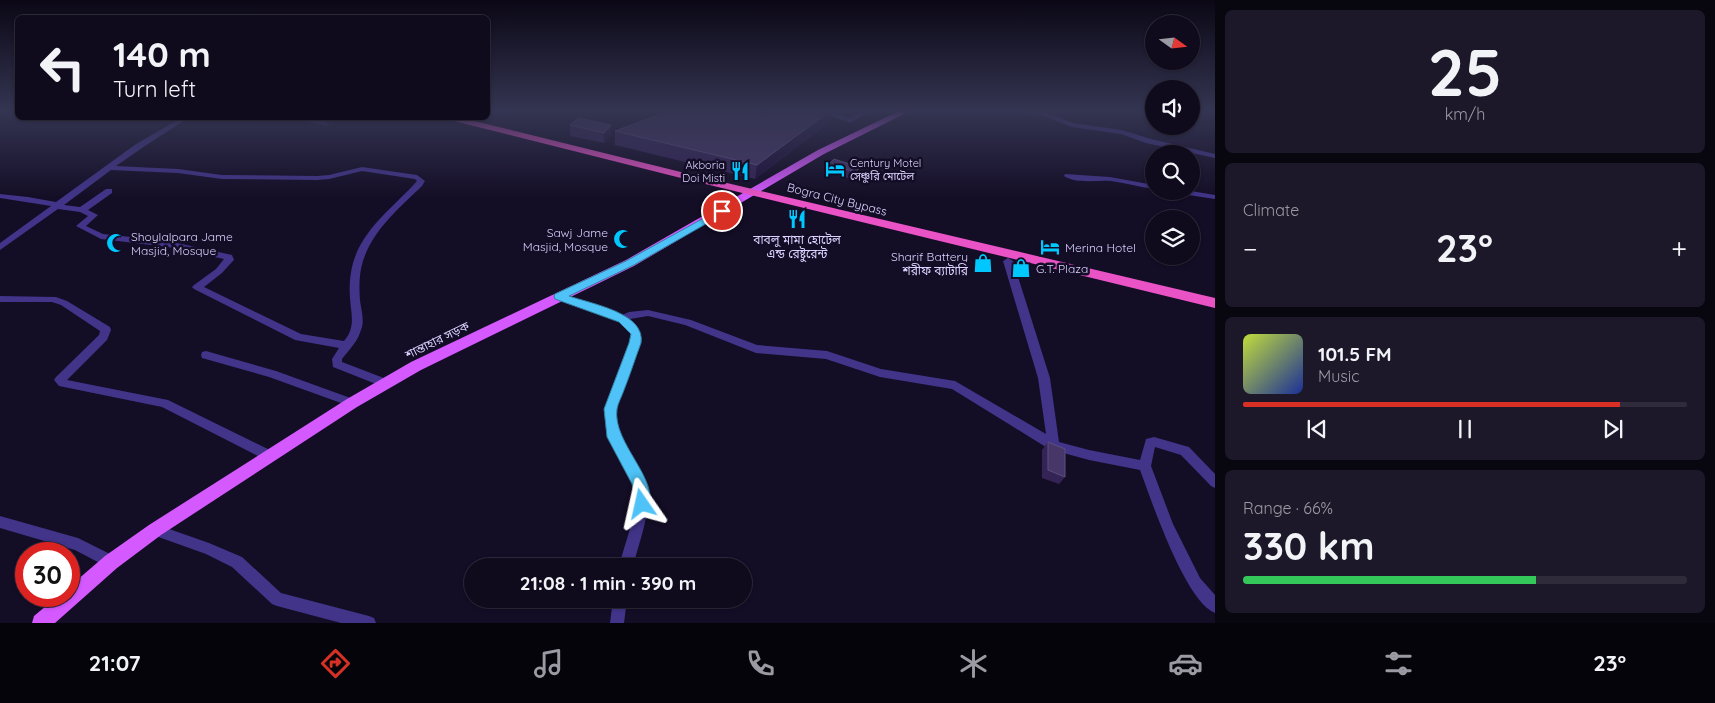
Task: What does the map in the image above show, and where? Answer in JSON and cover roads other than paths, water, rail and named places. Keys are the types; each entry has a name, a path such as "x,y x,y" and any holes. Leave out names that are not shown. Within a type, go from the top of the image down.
{"highway":[{"name":"Bogra City Bypass","path":"542,140 1215,303"},
{"name":"Bogra City Bypass","path":"563,140 1215,297"}],"main road":[{"name":"শান্তাহার সড়ক","path":"41,623 111,562 155,530 385,383 559,296 630,263 821,152 847,140"}],"street":[{"path":"0,247 148,140"},
{"path":"1146,140 1215,156"},
{"path":"110,168 178,171 222,177 317,178 330,177 362,169 417,177 421,181 419,184 379,224 358,262 354,288 358,312 358,327 352,340 337,359 337,364 385,383"},
{"path":"1068,176 1110,179 1145,185"},
{"path":"82,210 108,190"},
{"path":"1200,195 1215,198"},
{"path":"0,196 28,199 82,210 94,215 80,226 101,236 168,244 229,257 229,260 218,271 196,287 299,337 346,346"},
{"path":"1008,261 1044,378 1053,445"},
{"path":"559,296 623,319 632,326 637,334 610,409 614,437 639,482 643,494 628,558"},
{"path":"0,299 53,298 106,330 103,337 63,375 60,380 63,382 164,403 270,456"},
{"path":"623,319 629,315 648,314 687,322 756,349 827,355 880,373 955,385 1053,445 1145,466"},
{"path":"206,355 272,374 352,403"},
{"path":"1215,482 1185,451 1154,442 1150,443 1145,466 1167,526 1195,583 1215,606"},
{"path":"0,522 78,544 111,562"},
{"path":"155,530 210,549 237,562 277,599 369,623"},
{"path":"617,623 619,608"}],"place":[{"name":"Century Motel সেঞ্চুরি মোটেল","path":"835,169"},
{"name":"Akboria Doi Misti","path":"740,171"},
{"name":"বাবলু মামা হোটেল এন্ড রেষ্টুরেন্ট","path":"797,219"},
{"name":"Sawj Jame Masjid, Mosque","path":"623,239"},
{"name":"Shoylalpara Jame Masjid, Mosque","path":"116,243"},
{"name":"Merina Hotel","path":"1050,247"},
{"name":"Sharif Battery শরীফ ব্যাটারি","path":"983,263"},
{"name":"G.T. Plaza","path":"1021,268"}]}
